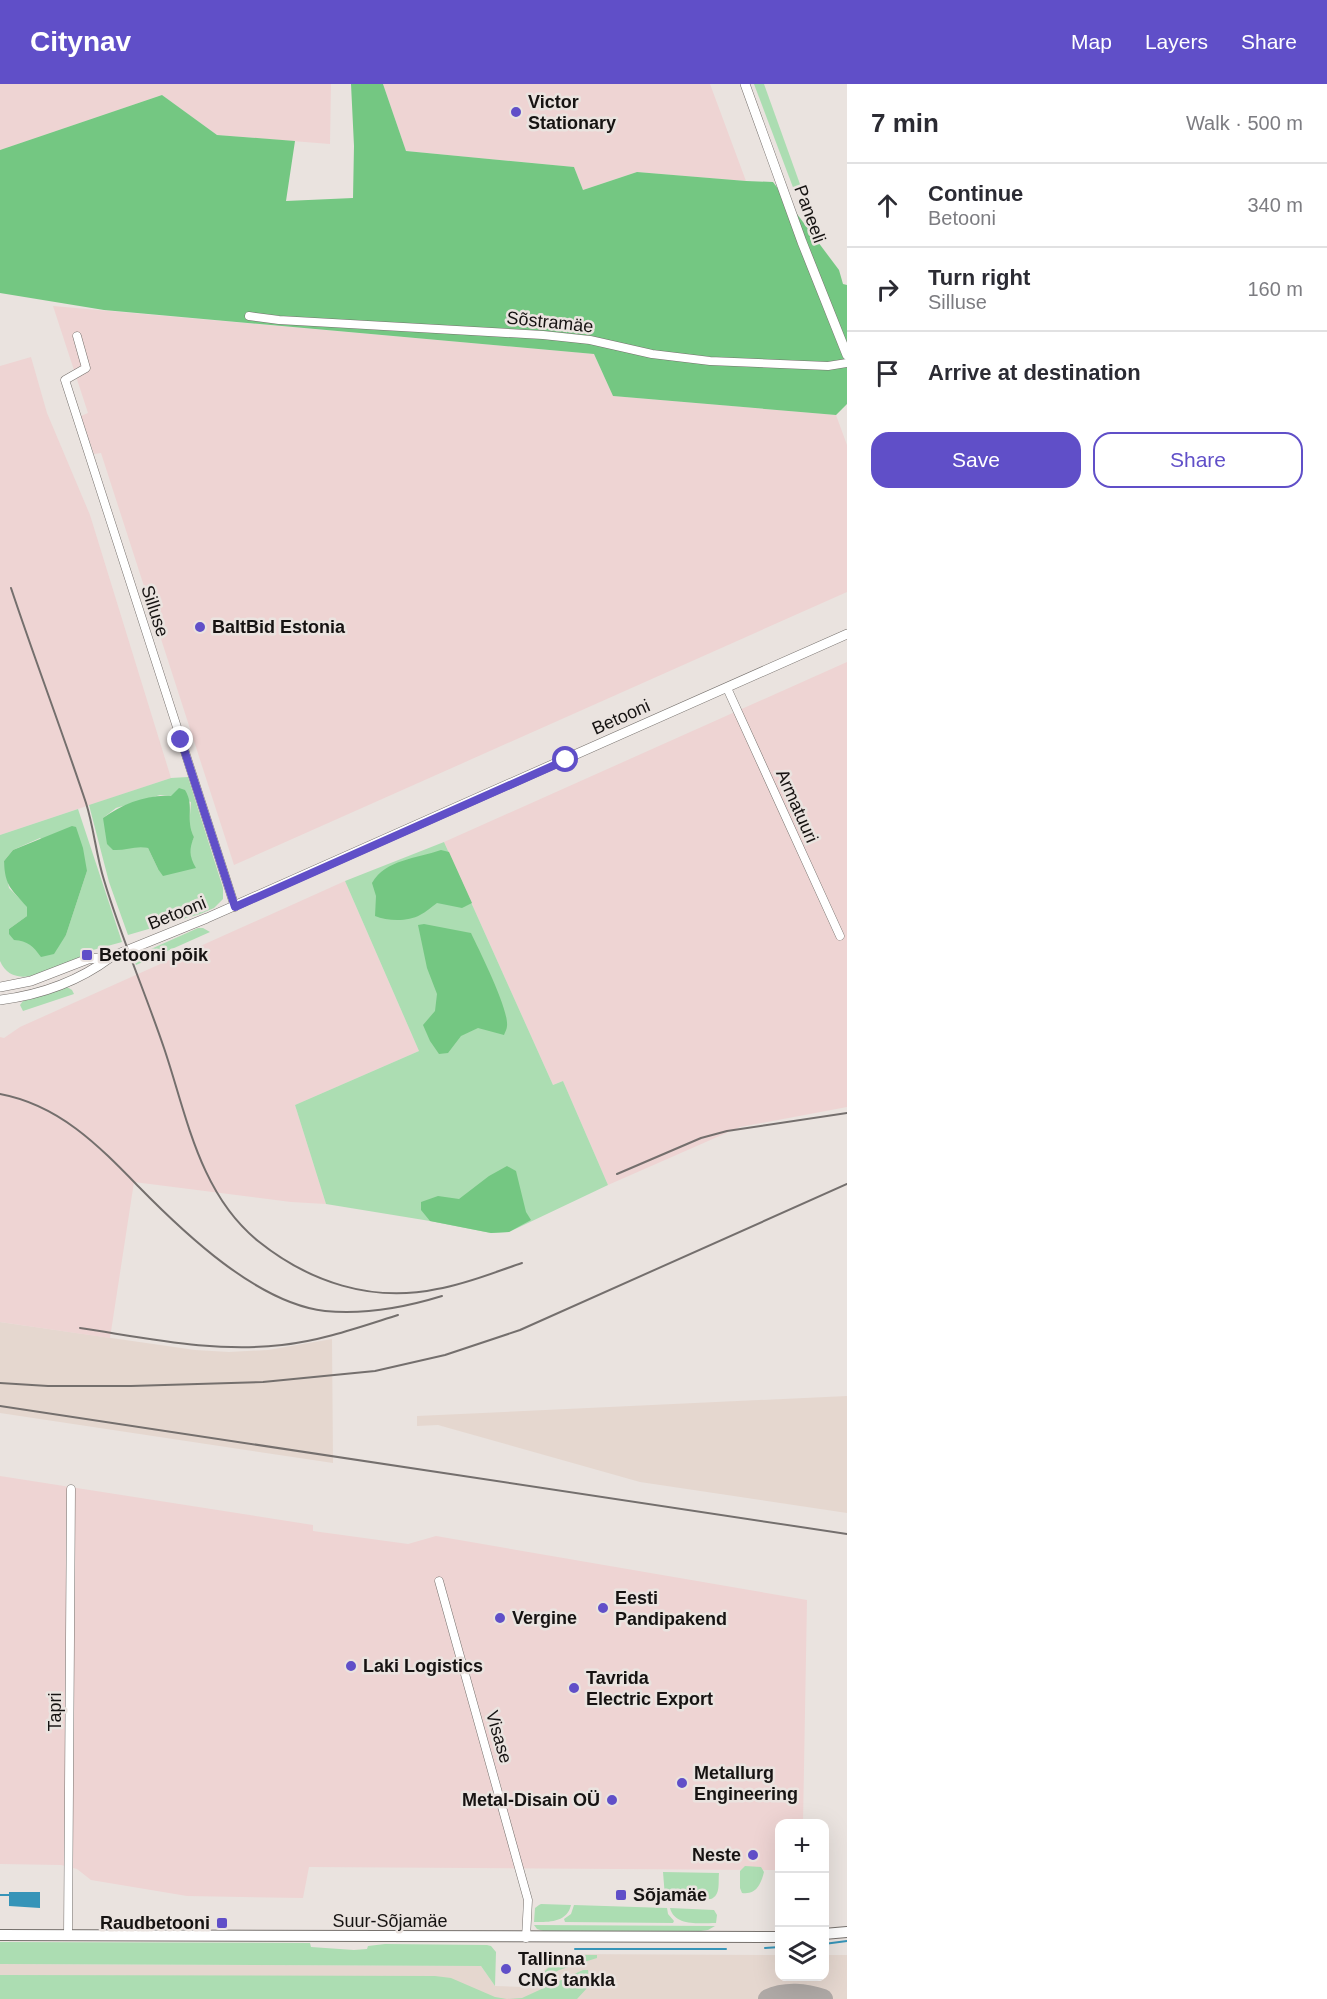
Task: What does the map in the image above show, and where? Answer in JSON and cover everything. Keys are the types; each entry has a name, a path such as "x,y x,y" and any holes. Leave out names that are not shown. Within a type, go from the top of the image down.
{"main road":[{"path":"829,1934 847,1932"},
{"name":"Suur-Sõjamäe","path":"0,1935 775,1937"}],"street":[{"name":"Paneeli","path":"745,84 802,242 847,355"},
{"name":"Sõstramäe","path":"249,316 279,320 367,323 543,335 590,340 652,354 710,361 828,366 847,363"},
{"name":"Silluse","path":"77,336 86,368 65,380 235,907"},
{"name":"Betooni","path":"0,1000 36,993 73,980 90,972 111,957 235,907 847,634"},
{"name":"Armatuuri","path":"727,688 840,936"},
{"name":"Betooni","path":"0,987 31,981 88,959 111,957"},
{"name":"Tapri","path":"68,1936 71,1489"},
{"name":"Visase","path":"439,1581 528,1900 526,1938"}],"shaded area":[{"path":"0,84 331,84 330,144 217,135 162,95 0,150"},
{"path":"383,84 710,84 746,181 637,172 583,190 574,167 406,151"},
{"path":"53,306 594,354 613,396 836,415 847,445 847,592 234,865 101,453 94,454 81,416 88,413"},
{"path":"31,357 47,413 90,515 171,778 0,835 0,366"},
{"path":"847,662 847,1107 740,1127 608,1185 563,1081 553,1085 444,842"},
{"path":"345,881 419,1051 295,1105 326,1204 291,1202 134,1182 110,1338 0,1322 0,1037 4,1038 20,1027"},
{"path":"0,1322 195,1350 229,1352 268,1350 332,1339 333,1463 0,1413"},
{"path":"847,1396 847,1513 640,1482 438,1425 417,1426 417,1416"},
{"path":"0,1476 313,1525 313,1531 408,1544 436,1536 807,1600 803,1819 775,1819 775,1870 309,1867 303,1898 187,1896 91,1880 77,1869 61,1865 0,1864"},
{"path":"561,1954 775,1955 775,1981 829,1981 829,1955 847,1955 847,1999 0,1999 0,1964 481,1966 495,1986 526,1987"}],"green space":[{"path":"351,84 383,84 406,151 574,167 583,190 637,172 773,182 839,270 843,284 847,285 847,404 836,415 613,396 594,354 104,310 0,293 0,150 162,95 217,135 295,141 286,201 353,198 354,146"},
{"path":"754,84 764,84 801,187 794,190"},
{"path":"188,777 223,888 223,899 214,908 200,914 128,935 109,882 89,805 171,778","holes":["160,795 191,802 189,828 194,837 189,848 191,859 158,869 148,848 141,846 103,818 116,808"]},
{"path":"179,788 185,790 188,796 190,825 194,837 190,852 196,868 163,876 148,848 113,850 107,844 103,818 118,808 136,801 171,796"},
{"path":"78,809 122,942 82,953 80,957 37,975 15,976 7,971 0,961 0,835","holes":["40,838 87,871 66,935 60,943 33,944 9,929 27,916 27,906 9,888 4,861 13,850"]},
{"path":"72,826 76,827 83,848 87,871 66,935 54,954 41,957 30,945 14,940 9,934 9,929 27,916 27,907 7,882 4,861 13,850"},
{"path":"444,842 553,1085 563,1081 608,1185 509,1232 491,1233 326,1204 295,1105 419,1051 345,881"},
{"path":"441,850 449,852 472,903 462,908 437,903 420,915 404,920 375,916 376,896 372,883 378,875 393,864"},
{"path":"424,924 471,933 503,1007 507,1026 504,1035 478,1028 461,1036 448,1053 439,1054 423,1025 435,1011 437,994 427,968 418,925"},
{"path":"198,928 210,932 136,965 133,957"},
{"path":"67,987 74,994 23,1011 20,1005 23,1001"},
{"path":"507,1166 516,1171 526,1212 531,1220 509,1232 491,1233 430,1221 421,1210 421,1202 438,1196 459,1199 489,1176"},
{"path":"745,1866 761,1867 764,1872 757,1888 751,1892 742,1893 740,1871"},
{"path":"663,1872 719,1873 718,1891 711,1899 671,1901 670,1898 665,1897"},
{"path":"541,1904 571,1905 566,1915 561,1918 534,1922 535,1908"},
{"path":"574,1905 667,1908 668,1914 674,1921 673,1923 565,1922 564,1919 571,1914"},
{"path":"670,1908 714,1910 717,1915 716,1923 689,1923 677,1918"},
{"path":"534,1925 715,1926 708,1930 694,1932 543,1931"},
{"path":"0,1942 310,1943 311,1947 354,1950 385,1944 487,1945 496,1952 495,1986 481,1966 0,1964"},
{"path":"561,1955 597,1955 597,1958 559,1970 532,1986 532,1984"},
{"path":"583,1970 588,1970 589,1986 577,1999 507,1999 522,1998"},
{"path":"0,1975 435,1976 451,1978 495,1997 507,1999 0,1999"}],"water":[{"path":"9,1892 40,1892 40,1908 9,1906"}],"waterway":[{"path":"0,1895 9,1895"},
{"path":"829,1943 847,1941"},
{"path":"765,1948 775,1947"},
{"path":"575,1949 726,1949"}],"taxiway":[{"path":"768,1999 796,1994 823,1999"}],"railway":[{"path":"11,588 86,803 101,871 164,1048 188,1126 208,1177 238,1222 258,1241 298,1268 342,1286 365,1291 413,1293 437,1289 470,1281 522,1263"},
{"path":"0,1094 41,1107 76,1129 108,1156 156,1205 199,1244 223,1263 274,1295 299,1305 340,1312 384,1310 442,1296"},
{"path":"617,1174 701,1138 727,1131 847,1113"},
{"path":"0,1383 48,1386 131,1386 263,1382 375,1371 445,1355 520,1330 847,1184"},
{"path":"80,1328 206,1346 257,1347 311,1340 398,1315"},
{"path":"0,1406 847,1534"}],"place":[{"name":"Victor Stationary","path":"516,112"},
{"name":"BaltBid Estonia","path":"200,627"},
{"name":"Betooni põik","path":"87,955"},
{"name":"Eesti Pandipakend","path":"603,1608"},
{"name":"Vergine","path":"500,1618"},
{"name":"Laki Logistics","path":"351,1666"},
{"name":"Tavrida Electric Export","path":"574,1688"},
{"name":"Metallurg Engineering","path":"682,1783"},
{"name":"Metal-Disain OÜ","path":"612,1800"},
{"name":"Neste","path":"753,1855"},
{"name":"Sõjamäe","path":"621,1895"},
{"name":"Raudbetooni","path":"222,1923"},
{"name":"Tallinna CNG tankla","path":"506,1969"}],"route":[{"path":"181,740 235,907 566,760"}]}
